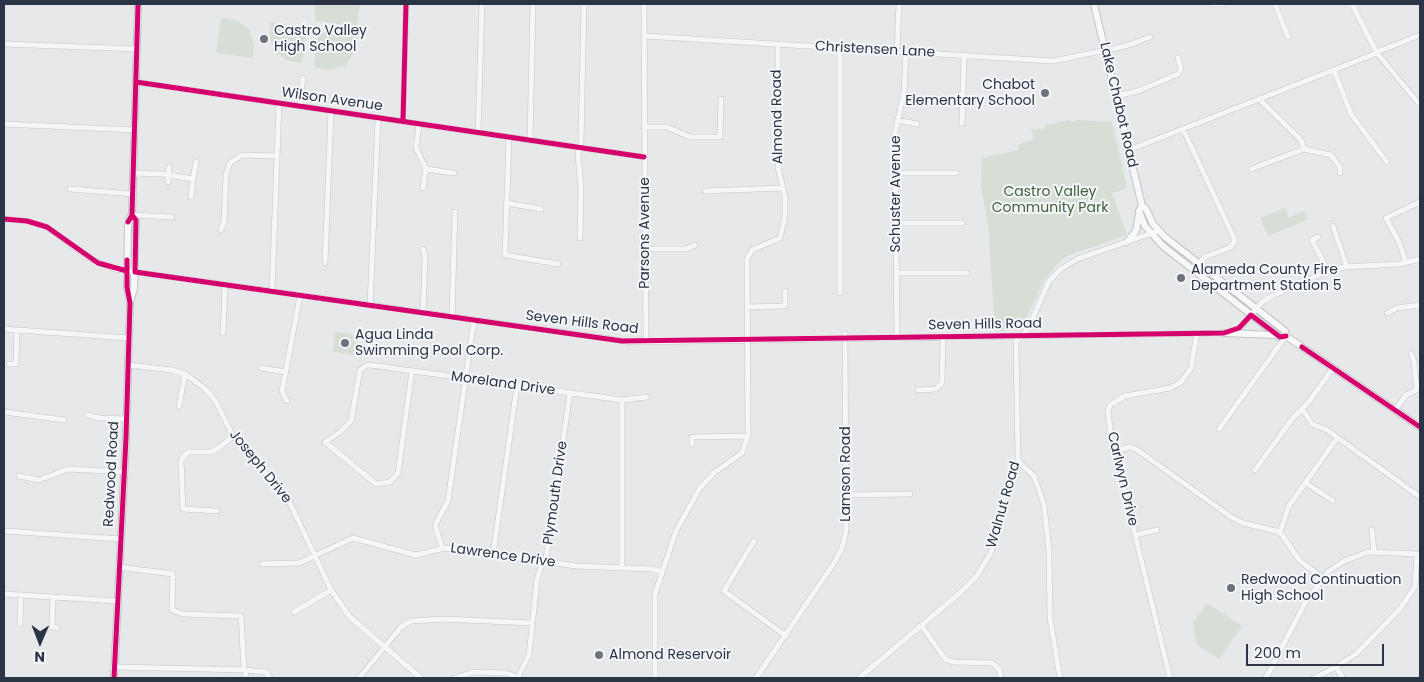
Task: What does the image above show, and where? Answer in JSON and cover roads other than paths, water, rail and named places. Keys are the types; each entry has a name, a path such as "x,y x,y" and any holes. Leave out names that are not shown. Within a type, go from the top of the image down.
{"main road":[{"name":"Redwood Road","path":"130,303 127,288 127,271 129,219 132,215 133,194 138,4"},
{"name":"Lake Chabot Road","path":"1094,4 1140,210 1151,234 1164,247 1251,315 1420,427"},
{"name":"Lake Chabot Road","path":"1140,210 1146,209 1158,231 1285,331 1283,336"},
{"path":"1127,242 1136,231 1140,210"},
{"name":"Redwood Road","path":"114,678 124,472 128,338 130,303 134,288 135,272 136,220 132,215"},
{"path":"1224,333 1283,336"}],"street":[{"path":"403,122 406,4"},
{"path":"478,132 482,4"},
{"path":"530,140 533,4"},
{"path":"580,238 581,189 578,170 584,4"},
{"name":"Parsons Avenue","path":"644,4 646,342"},
{"path":"897,51 899,4"},
{"path":"1212,4 1223,4"},
{"path":"1275,4 1288,37"},
{"path":"1352,4 1377,53 1420,105"},
{"path":"1128,150 1420,35"},
{"name":"Christensen Lane","path":"644,36 1053,60 1126,46 1150,37"},
{"path":"4,44 137,49"},
{"name":"Almond Road","path":"655,678 655,594 676,531 700,488 716,472 742,453 748,436 747,259 752,250 773,242 782,234 786,200 782,188 778,156 778,44"},
{"path":"840,48 840,293"},
{"name":"Schuster Avenue","path":"896,338 897,120 904,92 906,52"},
{"path":"962,124 964,55"},
{"path":"1116,96 1138,91 1178,74 1181,69 1178,58"},
{"path":"1334,70 1351,114 1387,162"},
{"path":"300,106 303,78"},
{"name":"Wilson Avenue","path":"136,82 644,157"},
{"path":"644,127 667,127 690,137 720,137 721,99"},
{"path":"1259,99 1295,134 1304,149"},
{"path":"272,292 279,104"},
{"path":"325,264 331,111"},
{"path":"370,306 378,118"},
{"path":"897,120 917,124"},
{"path":"4,124 135,130"},
{"path":"419,124 416,148 426,169 423,188"},
{"path":"1183,129 1235,240 1231,247 1205,257 1193,269"},
{"path":"508,137 505,255 558,264"},
{"path":"1251,169 1304,149 1331,155 1340,167 1340,173"},
{"path":"221,230 224,222 226,174 230,164 242,156 277,156"},
{"path":"191,197 196,162"},
{"path":"168,182 169,167"},
{"path":"426,169 454,173"},
{"path":"133,173 193,180"},
{"path":"896,173 956,173"},
{"path":"705,191 782,188"},
{"path":"70,189 133,194"},
{"path":"1406,262 1399,242 1386,218 1420,202"},
{"path":"506,203 541,209"},
{"path":"452,317 455,212"},
{"path":"132,215 172,217"},
{"name":"Seven Hills Road","path":"4,219 27,221 47,227 98,263 127,271 622,341 646,342 845,337 896,338 1224,333 1237,329 1256,309 1272,296 1328,271 1347,267 1420,259"},
{"path":"896,223 962,223"},
{"path":"1333,226 1347,267"},
{"path":"1020,336 1028,329 1046,286 1056,273 1077,259 1158,231"},
{"path":"1318,237 1312,240 1328,271"},
{"path":"645,250 686,249 695,244"},
{"path":"423,249 425,257 423,313"},
{"path":"896,273 967,272"},
{"path":"223,333 225,285"},
{"path":"747,307 785,306 785,291"},
{"path":"287,402 282,391 300,296"},
{"path":"1387,313 1393,309 1420,305"},
{"path":"442,548 435,525 448,499 474,320"},
{"path":"4,329 128,338"},
{"path":"9,364 16,364 17,330"},
{"name":"Carlwyn Drive","path":"1170,678 1109,424 1110,405 1125,396 1170,388 1181,382 1191,368 1198,333"},
{"name":"Walnut Road","path":"859,678 962,592 976,577 991,553 1006,486 1018,461 1016,342 1020,336"},
{"path":"1219,429 1283,336"},
{"name":"Lamson Road","path":"756,678 786,636 842,548 846,532 847,495 845,337"},
{"path":"918,390 936,388 942,382 943,337"},
{"path":"1395,410 1406,394 1419,389 1411,354"},
{"name":"Joseph Drive","path":"128,365 158,367 185,374 204,388 215,400 233,436 288,499 331,590 350,617 421,678"},
{"name":"Moreland Drive","path":"412,371 399,469 396,477 390,482 376,484 325,442 344,429 353,417 360,370 365,366 370,365 622,400 647,397"},
{"path":"261,368 286,372"},
{"path":"1255,470 1292,418 1303,410 1333,368"},
{"path":"179,406 185,374"},
{"path":"493,555 517,386"},
{"name":"Plymouth Drive","path":"519,678 528,659 532,623 536,609 539,574 546,558 570,393"},
{"path":"622,400 622,567"},
{"path":"1303,410 1312,424 1337,438 1420,497"},
{"path":"4,412 64,420"},
{"path":"88,415 99,418 126,419"},
{"path":"217,511 183,509 181,460 183,455 188,452 211,452 233,436"},
{"path":"692,444 692,437 748,436"},
{"path":"1280,532 1286,512 1337,438"},
{"path":"1115,451 1130,448 1136,449 1231,517 1242,523 1280,532 1300,561 1322,578"},
{"path":"1018,461 1034,476 1044,505 1049,543 1050,618 1060,678"},
{"path":"19,476 39,480 68,469 124,472"},
{"path":"1306,482 1333,501"},
{"path":"847,495 910,494"},
{"path":"1135,535 1157,530"},
{"path":"1372,530 1374,552"},
{"path":"4,531 121,539"},
{"name":"Lawrence Drive","path":"262,564 299,563 353,538 416,555 442,548 576,566 652,568 662,572"},
{"path":"754,541 724,591 786,636"},
{"path":"1267,678 1306,601 1322,578 1344,561 1360,554 1374,552 1419,554 1416,582 1406,602 1373,639 1336,667 1314,678"},
{"path":"119,567 173,574 172,610 183,614 242,616 245,678"},
{"path":"294,612 331,590"},
{"path":"4,594 118,601"},
{"path":"20,624 21,595"},
{"path":"53,597 52,627 57,628"},
{"path":"358,678 401,627 415,619 532,623"},
{"path":"921,625 946,660 992,663 999,669 1000,678"},
{"path":"114,667 245,670 262,671 269,676"},
{"path":"1336,667 1343,678"},
{"path":"455,678 470,672 506,673 519,678"}],"place":[{"name":"Castro Valley High School","path":"264,39"},
{"name":"Chabot Elementary School","path":"1045,93"},
{"name":"Alameda County Fire Department Station 5","path":"1181,278"},
{"name":"Agua Linda Swimming Pool Corp.","path":"345,343"},
{"name":"Redwood Continuation High School","path":"1231,588"},
{"name":"Almond Reservoir","path":"599,655"}],"park label":[{"name":"Castro Valley Community Park","path":"1050,200"}]}
